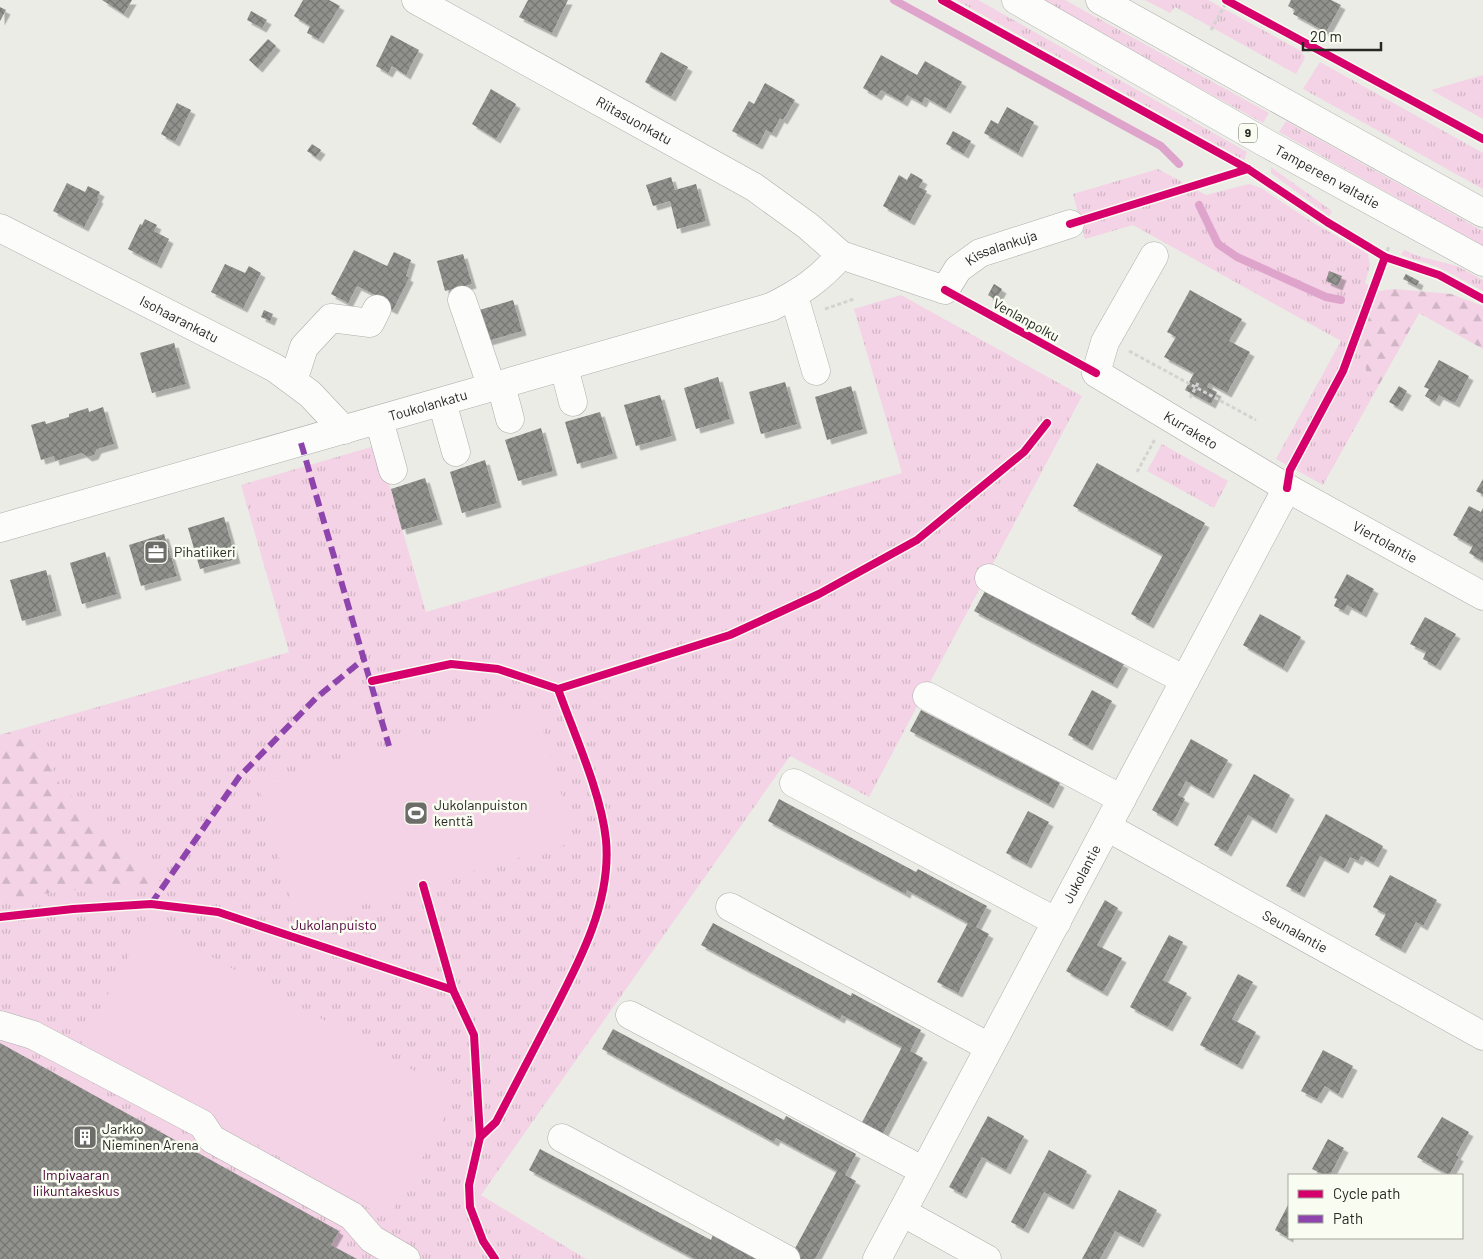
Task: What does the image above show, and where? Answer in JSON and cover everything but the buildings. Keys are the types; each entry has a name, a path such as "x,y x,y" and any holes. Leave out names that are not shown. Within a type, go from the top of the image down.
{"main road":[{"name":"Riitasuonkatu","path":"416,0 754,188 808,226 841,255"},
{"name":"Tampereen valtatie","path":"1016,0 1264,142 1483,262"},
{"path":"1100,0 1483,213"},
{"name":"Kissalankuja","path":"841,255 945,290 958,269 980,253 1070,224"},
{"name":"Isohaarankatu","path":"0,228 275,368 310,394 344,430"},
{"name":"Toukolankatu","path":"0,528 771,307 794,296 824,274 841,255"},
{"path":"1107,338 1154,256"},
{"path":"794,296 816,371"},
{"path":"462,300 510,419"},
{"path":"291,379 304,347 331,318 370,323 377,309"},
{"name":"Kurraketo","path":"1107,338 1096,373 1288,488"},
{"path":"564,367 573,402"},
{"path":"442,402 456,452"},
{"path":"379,420 393,470"},
{"name":"Viertolantie","path":"1288,488 1483,596"},
{"name":"Jukolantie","path":"877,1259 1288,488"},
{"path":"989,578 1185,680"},
{"path":"927,696 1122,799"},
{"path":"794,783 1057,922"},
{"name":"Seunalantie","path":"1107,827 1483,1036"},
{"path":"730,907 989,1048"},
{"path":"630,1015 924,1171"},
{"path":"0,1025 33,1035 52,1044 202,1124 212,1139 352,1216 372,1239 406,1259"},
{"path":"562,1138 786,1259"},
{"path":"902,1212 987,1259"}],"path":[{"path":"1211,30 1226,0 1235,5"},
{"path":"1382,266 1389,246"},
{"path":"1377,252 1394,260"},
{"path":"1107,338 1256,420"},
{"path":"1138,472 1167,416"}],"green space":[{"path":"956,0 978,0 1247,152 1244,160"},
{"path":"1040,0 1065,0 1269,113 1263,123"},
{"path":"1145,0 1208,0 1301,51 1305,58 1296,74 1175,7 1170,13"},
{"path":"1320,62 1483,153 1483,189 1303,89"},
{"path":"1483,75 1483,119 1431,90"},
{"path":"1286,121 1483,231 1483,246 1279,132"},
{"path":"1271,167 1332,211 1329,216 1271,173"},
{"path":"1158,169 1206,195 1249,184 1261,188 1312,222 1368,254 1370,265 1365,283 1419,313 1323,485 1276,459 1341,341 1133,225 1085,239 1073,194"},
{"path":"1404,250 1418,256 1457,266 1483,280 1483,291 1438,267 1401,255"},
{"path":"1395,289 1451,294 1483,306 1483,349 1419,313 1379,385 1367,375 1364,351 1366,332 1380,291"},
{"name":"Jukolanpuisto","path":"901,295 1082,396 869,797 790,756 481,1195 586,1259 0,1259 0,735 289,652 241,485 378,445 426,612 902,473 854,309"},
{"path":"1162,444 1228,481 1214,508 1147,471"},
{"name":"Jukolanpuiston kenttä","path":"536,705 575,842 297,921 258,784"},
{"path":"19,730 39,737 60,785 169,890 84,889 43,894 0,903 0,735"},
{"path":"148,921 457,1095 388,1219 81,1044"}],"waterway":[{"path":"894,0 1161,146 1179,164"},
{"path":"1199,205 1218,244 1237,257 1326,297 1341,300"}],"marked path":[{"path":"301,443 389,746"},
{"path":"151,904 239,777 316,698 365,658"}],"cycle path":[{"path":"942,0 1248,169 1327,222 1385,257 1439,275 1483,299"},
{"path":"1226,0 1483,139"},
{"path":"1070,224 1248,169"},
{"path":"1287,488 1290,470 1343,371 1385,257"},
{"name":"Venlanpolku","path":"945,290 1096,373"},
{"path":"372,681 451,664 498,669 558,689 730,635 819,594 917,540 1024,452 1047,423"},
{"path":"480,1137 496,1122 569,981 590,935 598,912 603,888 606,840 599,802 558,689"},
{"path":"423,885 453,990"},
{"path":"0,917 73,909 151,904 218,912 453,990 474,1035 480,1137 469,1185 470,1207 483,1241 495,1259"}],"place":[{"name":"Pihatiikeri","path":"156,552"},
{"name":"Jukolanpuiston kenttä","path":"416,813"},
{"name":"Jarkko Nieminen Arena","path":"85,1137"}],"park label":[{"name":"Impivaaran liikuntakeskus","path":"76,1184"}]}
